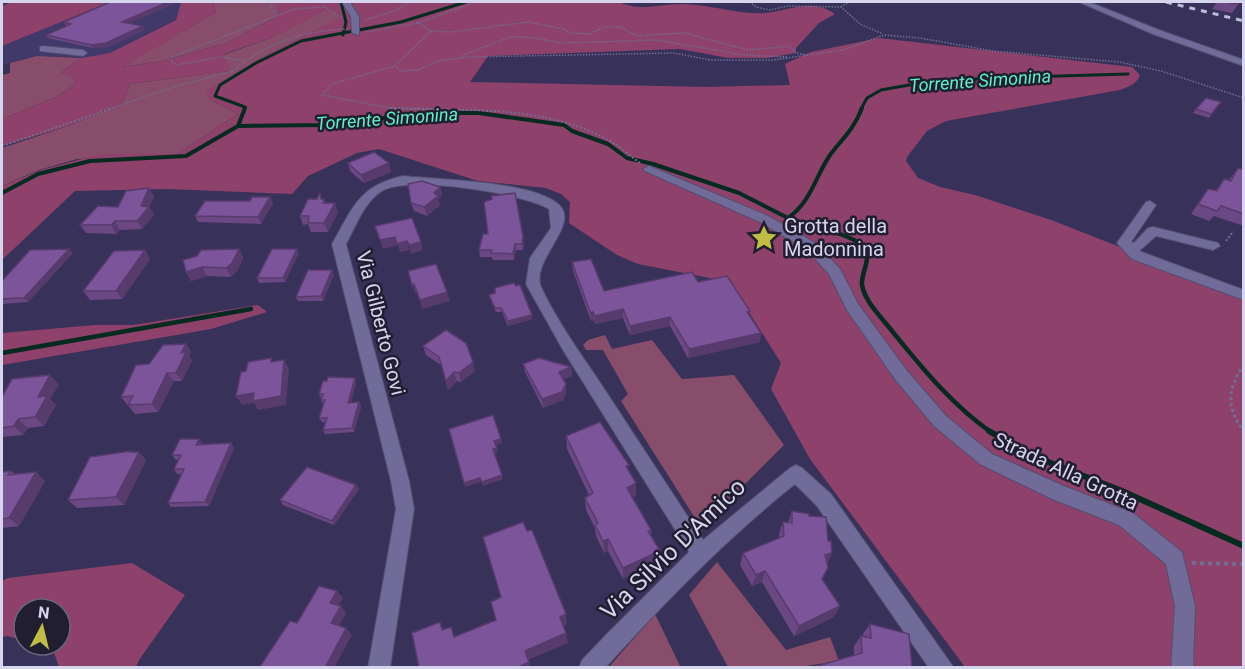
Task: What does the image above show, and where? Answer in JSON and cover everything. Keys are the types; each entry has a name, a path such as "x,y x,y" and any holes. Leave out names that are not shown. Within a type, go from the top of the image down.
{"street":[{"path":"346,2 355,16 356,28"},
{"path":"1083,2 1156,32 1244,63"},
{"path":"74,45 47,47 83,53"},
{"name":"Strada Alla Grotta","path":"648,169 764,219 812,247 835,272 852,306 901,375 940,421 986,459 1059,493 1126,519 1175,560"},
{"name":"Via Gilberto Govi","path":"379,668 405,509 400,481 339,244 370,192 389,182 404,180 513,192 537,197 555,207 558,218 557,228 537,258 533,284 568,346 701,554"},
{"path":"1150,205 1124,243 1137,256 1244,295"},
{"path":"1129,248 1138,247 1153,231 1213,246"},
{"name":"Via Silvio D'Amico","path":"590,668 701,554 754,505 796,472 824,500 943,668"},
{"path":"1175,560 1185,606 1182,668"}],"path":[{"path":"272,2 270,6 276,14"},
{"path":"2,146 35,137 140,98 233,71 260,51 291,37 319,30 356,28 410,2"},
{"path":"375,30 418,23 476,2"},
{"path":"750,2 756,7 770,10 788,6 841,7 849,2"},
{"path":"246,62 220,57 176,65 171,61 172,57 252,26 276,14 309,6 323,6 356,28"},
{"path":"841,7 845,13 865,27 884,35 920,38 993,51 1119,62 1161,71 1244,98"},
{"path":"418,23 431,31 450,32 529,22 564,29 570,33 590,34 605,27 621,27 636,36 684,33 748,50 789,46 796,53 811,56"},
{"path":"431,31 395,66 332,84 322,95 390,108 485,111 565,123 610,141 648,169"},
{"path":"457,57 502,58 674,53 710,60 731,61 811,56 843,50 884,35"},
{"path":"395,66 401,70 418,70 497,41 529,37 562,43 657,40 744,55 792,57"},
{"path":"1244,363 1234,380 1228,398 1233,420 1244,431"},
{"path":"1175,560 1205,566 1232,562 1244,564"}],"shaded area":[{"path":"12,2 110,2 2,46 2,6"},
{"path":"110,2 181,2 176,19 110,53 81,58 37,56 2,65 2,46"},
{"path":"181,2 213,2 216,12 122,67 162,61 227,43 276,17 279,12 278,5 272,2 619,2 635,7 693,5 750,13 812,6 835,14 819,23 796,48 796,53 767,58 728,58 680,49 488,56 470,82 706,87 790,85 785,64 811,52 879,38 1132,67 1140,75 1139,78 1120,90 946,121 927,131 906,161 918,178 940,187 975,195 1051,220 1243,293 1243,667 965,667 810,459 771,389 781,363 730,282 638,264 617,255 569,223 570,202 561,194 546,188 478,181 379,149 357,153 308,176 292,194 166,189 75,191 2,260 2,186 41,170 89,157 108,154 177,154 238,114 212,101 204,92 265,56 340,18 339,14 324,11 271,38 224,54 230,71 130,84 122,104 65,127 2,146 2,119 56,97 76,84 71,75 60,74 81,58 110,53 176,20"},
{"path":"213,2 274,2 278,5 279,12 276,17 227,43 162,61 121,67 216,12"},
{"path":"324,10 339,14 340,19 265,56 205,92 212,101 238,114 177,154 77,159 39,170 2,186 2,148 65,127 122,104 130,84 229,71 223,55 271,38"},
{"path":"37,56 81,58 61,73 71,75 76,84 56,97 2,119 2,75 10,73 10,63"},
{"path":"258,305 267,312 211,329 2,365 2,333 95,325 134,325"},
{"path":"605,335 612,349 652,340 682,379 734,375 784,445 707,522 695,518 621,401 628,394 603,350 586,350 583,345 588,340"},
{"path":"717,562 786,650 830,637 839,661 800,667 728,667 689,595"},
{"path":"132,563 185,595 136,667 59,667 55,657 72,657 72,597 12,597 12,637 2,637 2,581 8,578"},
{"path":"655,614 680,666 609,667"}],"building":[{"path":"110,2 168,2 122,22 143,26 106,43 91,45 46,35 71,24 64,22"},
{"path":"1206,98 1221,102 1211,114 1196,109"},
{"path":"374,152 389,163 361,175 348,163"},
{"path":"1238,168 1244,170 1244,214 1221,206 1217,211 1198,204 1208,189 1217,191 1224,179 1231,181"},
{"path":"422,181 440,187 434,193 438,196 424,207 411,203 408,184"},
{"path":"149,188 141,206 149,207 137,221 115,221 111,225 80,225 98,206 118,207 126,191"},
{"path":"320,193 321,199 324,199 323,203 335,203 324,223 308,223 309,216 300,216 308,199 317,199"},
{"path":"515,193 523,236 522,244 515,244 513,254 479,250 483,234 488,234 484,202 492,199 491,196"},
{"path":"252,197 270,197 258,217 195,216 205,201 250,201"},
{"path":"412,218 421,242 409,245 407,241 397,244 395,237 380,240 375,226"},
{"path":"69,249 24,298 2,299 2,281 30,250"},
{"path":"239,249 232,263 226,268 202,267 186,272 183,260 197,256 201,250"},
{"path":"272,249 297,249 283,278 257,278"},
{"path":"145,250 116,291 83,291 114,251"},
{"path":"591,259 604,291 692,272 698,282 727,276 750,311 747,312 761,333 689,349 670,317 630,326 623,309 595,316 593,312 590,312 572,262"},
{"path":"436,264 447,292 420,300 408,271"},
{"path":"308,270 332,270 321,296 296,297"},
{"path":"514,283 516,286 520,285 532,315 508,321 501,308 495,308 489,295 495,293 495,288"},
{"path":"446,330 466,343 473,362 459,373 454,372 446,381 439,357 423,346"},
{"path":"186,344 181,353 186,352 176,373 167,373 152,404 128,405 133,396 121,397 136,365 149,364 163,345"},
{"path":"271,358 271,362 284,360 281,396 253,401 254,393 236,396 241,372 246,371 248,362"},
{"path":"539,358 571,367 559,372 566,384 562,392 542,399 523,364"},
{"path":"50,375 38,397 47,396 35,417 18,419 14,426 2,428 2,397 12,379"},
{"path":"328,377 355,378 348,403 359,402 352,428 323,430 327,418 319,418 325,400 321,400 323,394 319,394 323,381 327,381"},
{"path":"493,415 501,439 494,441 497,448 493,449 502,475 482,482 480,478 464,483 449,429"},
{"path":"600,422 629,465 626,466 636,483 627,488 660,551 623,568 608,539 603,541 595,525 598,523 585,498 593,493 566,436"},
{"path":"180,439 199,439 196,445 231,443 205,502 168,503 184,469 174,469 181,455 172,455"},
{"path":"131,451 139,452 116,497 68,500 90,457"},
{"path":"307,467 356,485 332,521 280,500"},
{"path":"11,471 8,475 36,472 9,518 2,519 2,472"},
{"path":"792,511 809,514 809,516 826,517 828,541 831,541 832,553 825,555 828,567 822,579 840,606 799,626 765,571 756,575 743,553 784,536 783,522 792,523"},
{"path":"523,522 527,531 532,530 566,614 560,617 566,633 525,651 529,662 516,668 419,668 412,633 440,622 442,630 451,627 454,637 496,620 491,602 501,597 483,537"},
{"path":"319,586 337,591 330,603 341,606 331,623 346,628 325,668 259,668 290,621 297,623"},
{"path":"870,624 909,634 912,668 811,668 862,653 861,636 871,638"}],"waterway":[{"path":"341,2 346,22 343,33"},
{"path":"343,33 401,22 466,2"},
{"path":"244,109 245,107 215,96 220,85 256,63 301,41 343,33"},
{"name":"Torrente Simonina","path":"861,109 867,98 881,90 909,85 989,78 1128,74"},
{"path":"238,126 245,108"},
{"name":"Torrente Simonina","path":"788,218 796,212 807,197 825,163 852,128 862,108"},
{"name":"Torrente Simonina","path":"238,126 324,125 426,113 479,113 564,125 572,131 608,144 627,158 653,164 739,193 788,218"},
{"path":"2,193 38,174 90,161 186,156 238,126"},
{"path":"788,218 843,235 865,249"},
{"path":"865,249 867,258 862,285 870,304 939,386 964,411 990,432"},
{"path":"2,353 251,309"},
{"path":"990,432 1028,454 1122,491 1244,546"}],"railway":[{"path":"1166,2 1244,21"}],"place":[{"name":"Grotta della Madonnina","path":"764,238"}]}
